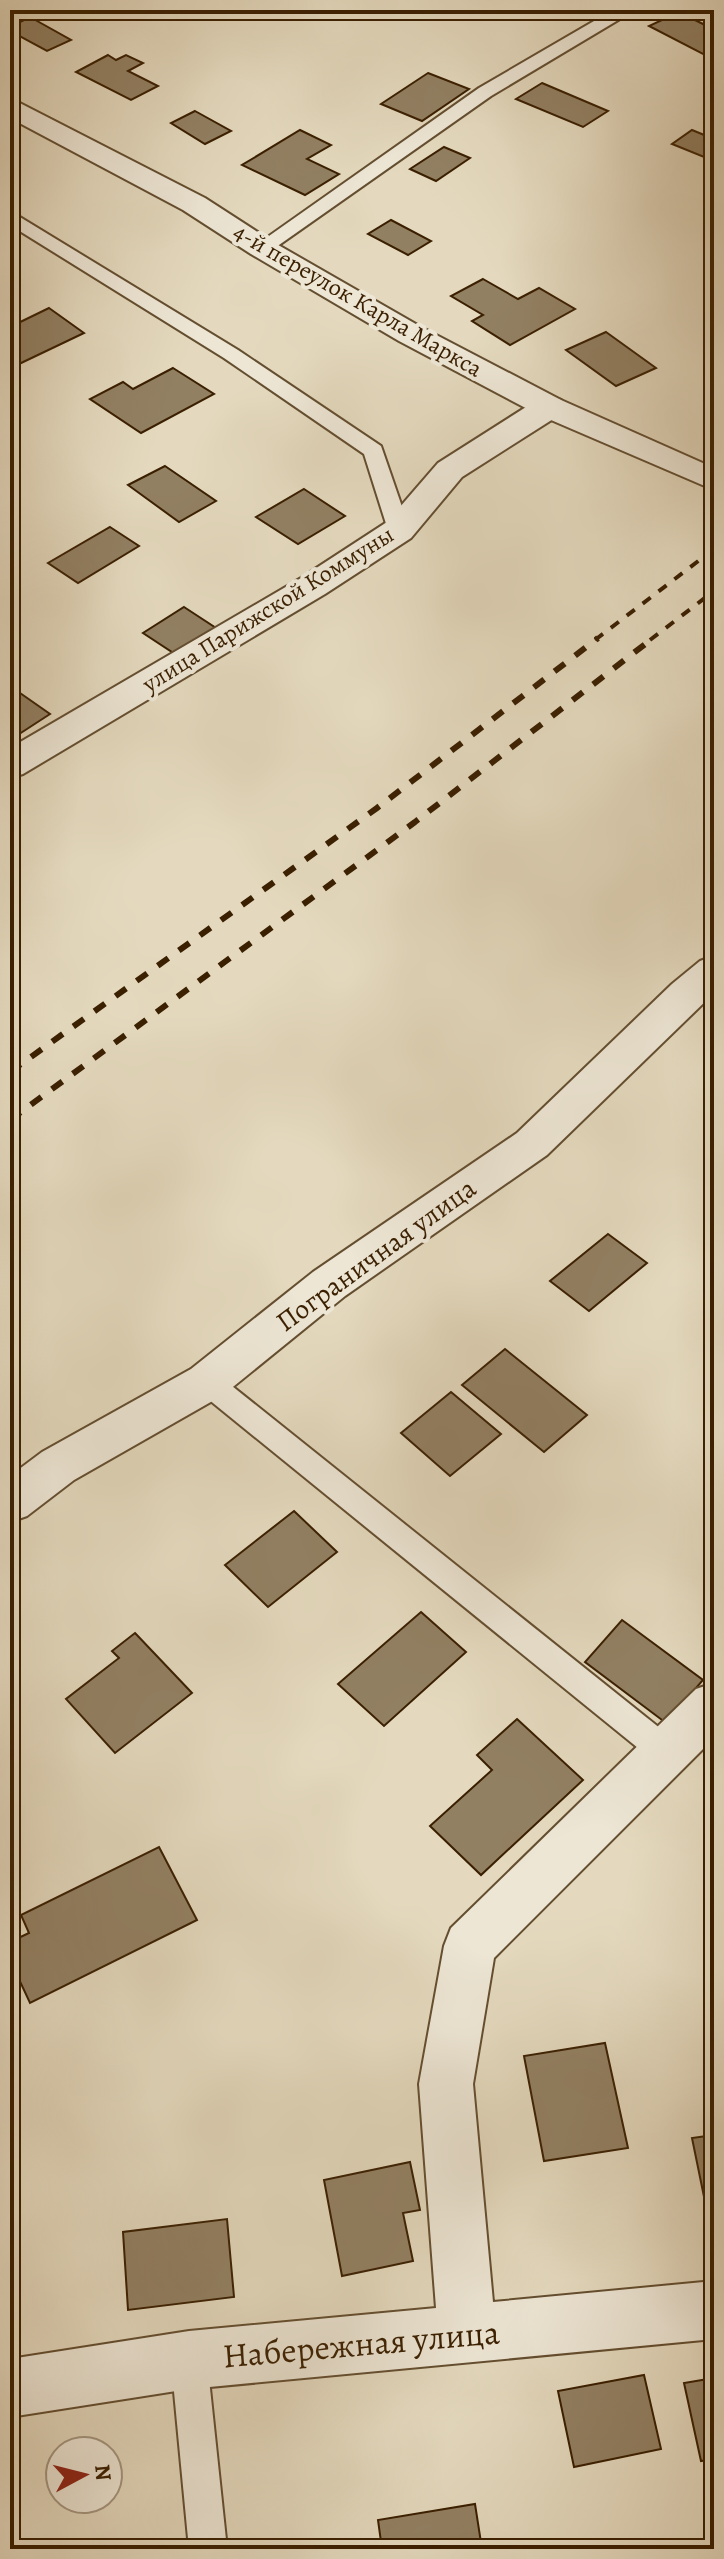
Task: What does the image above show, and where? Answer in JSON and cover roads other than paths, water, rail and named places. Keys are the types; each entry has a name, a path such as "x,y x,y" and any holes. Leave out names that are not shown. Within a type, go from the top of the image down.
{"street":[{"name":"4-й переулок Карла Маркса","path":"10,107 194,204 262,248 410,334 549,407 714,480"},
{"name":"улица Парижской Коммуны","path":"10,765 313,586 399,530 450,470 549,407"},
{"name":"Пограничная улица","path":"10,1502 58,1466 207,1382 329,1284 532,1144 686,994 714,971"},
{"path":"467,2333 446,2084 470,1946 714,1705"},
{"name":"Набережная улица","path":"10,2388 189,2360 714,2310"}],"lane":[{"path":"262,248 485,92 626,10"},
{"path":"10,217 231,354 374,451 399,530"},
{"path":"207,1382 665,1751"},
{"path":"189,2360 208,2549"}],"railway":[{"path":"595,640 714,549"},
{"path":"650,640 714,591"},
{"path":"10,1072 377,808 598,638"},
{"path":"10,1120 415,822 653,638"}]}
